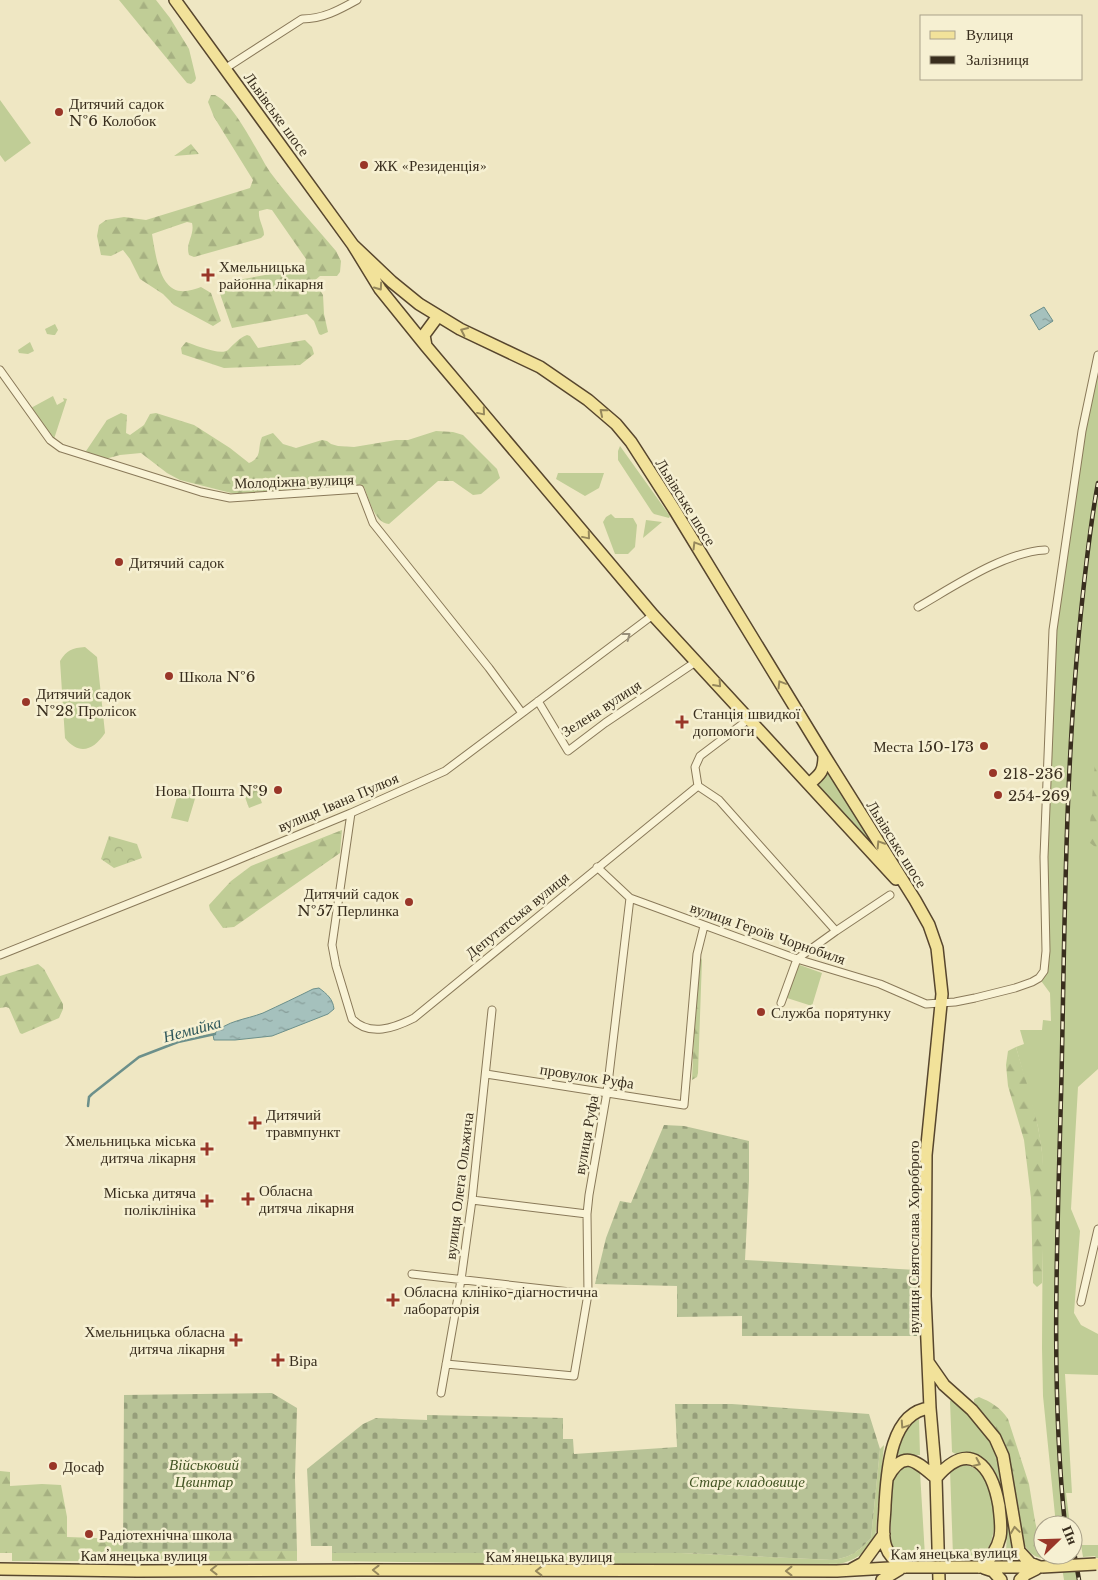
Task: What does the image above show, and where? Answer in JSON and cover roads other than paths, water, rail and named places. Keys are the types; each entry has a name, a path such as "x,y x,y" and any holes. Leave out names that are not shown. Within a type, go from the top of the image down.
{"main road":[{"name":"Львівське шосе","path":"175,0 353,246 380,290 426,346 654,615 915,900"},
{"name":"Львівське шосе","path":"353,246 419,304 460,329 540,367 588,400 616,424 631,442 674,509 915,900"},
{"path":"426,346 424,335 438,316"},
{"path":"809,784 824,769 824,755"},
{"name":"вулиця Святослава Хороброго","path":"915,900 929,925 937,948 941,974 941,1003 926,1155 925,1296 930,1408 936,1478 939,1580"},
{"path":"928,1362 944,1385 976,1414 996,1438 1003,1456 1019,1551 1030,1563 1041,1567"},
{"path":"905,1567 895,1561 884,1545 890,1453 907,1419 921,1409 930,1408"},
{"path":"887,1478 893,1467 900,1462 910,1460 916,1461 936,1478 950,1464 966,1459 985,1466 997,1494 1001,1524 996,1551 980,1567 993,1571 1001,1580"},
{"path":"851,1570 863,1562 884,1534"},
{"name":"Камʼянецька вулиця","path":"0,1569 138,1571 851,1570 905,1567 1041,1567 1097,1564"},
{"path":"882,1580 905,1567"},
{"path":"1020,1580 1026,1574 1041,1567"}],"street":[{"path":"226,68 302,19 326,16 357,0"},
{"name":"вулиця Героїв Чорнобиля","path":"597,867 630,898 798,959 880,984 926,1004 975,998 1015,988 1039,978 1044,972 1046,951 1044,857 1053,630 1082,431 1098,355"},
{"name":"Молодіжна вулиця","path":"0,370 50,440 61,448 201,492 230,498 360,489 370,517 376,527 489,668 522,713"},
{"path":"918,607 962,581 1009,558 1044,550"},
{"name":"вулиця Івана Пулюя","path":"0,955 351,813 445,771 654,615"},
{"name":"Зелена вулиця","path":"538,701 568,751 605,723 697,661"},
{"path":"750,719 700,756 695,767 698,786 719,800 836,931"},
{"name":"Депутатська вулиця","path":"351,813 332,945 336,966 352,1018 358,1025 374,1030 387,1029 414,1018 698,786"},
{"path":"781,1003 798,959 890,895"},
{"name":"вулиця Руфа","path":"446,1364 574,1376 588,1294 587,1214 607,1092 630,898"},
{"name":"провулок Руфа","path":"486,1074 684,1105 697,954 704,926"},
{"name":"вулиця Олега Ольжича","path":"441,1393 461,1280 472,1200 492,1010"},
{"path":"472,1200 587,1214"},
{"path":"1081,1302 1098,1230"},
{"path":"412,1274 588,1294"}],"water":[{"path":"1044,307 1053,321 1039,330 1030,315"},
{"path":"319,988 332,1002 334,1009 328,1014 272,1036 214,1040 213,1035 224,1026 263,1013 313,989"}],"waterway":[{"name":"Немийка","path":"88,1106 89,1097 92,1094 139,1057 178,1042 215,1034"}],"railway":[{"path":"1064,1515 1057,1408 1056,1289 1065,881 1077,650 1098,483"},
{"path":"1076,1565 1079,1580"}],"place":[{"name":"Дитячий садок №6 Колобок","path":"59,112"},
{"name":"ЖК «Резиденція»","path":"364,165"},
{"name":"Хмельницька районна лікарня","path":"208,275"},
{"name":"Дитячий садок","path":"119,562"},
{"name":"Школа №6","path":"169,676"},
{"name":"Дитячий садок №28 Пролісок","path":"26,702"},
{"name":"Станція швидкої допомоги","path":"682,722"},
{"name":"Места 150-173","path":"984,746"},
{"name":"218-236","path":"993,773"},
{"name":"Нова Пошта №9","path":"278,790"},
{"name":"254-269","path":"998,795"},
{"name":"Дитячий садок №57 Перлинка","path":"409,902"},
{"name":"Служба порятунку","path":"761,1012"},
{"name":"Дитячий травмпункт","path":"255,1123"},
{"name":"Хмельницька міська дитяча лікарня","path":"207,1149"},
{"name":"Обласна дитяча лікарня","path":"248,1199"},
{"name":"Міська дитяча поліклініка","path":"207,1201"},
{"name":"Обласна клініко-діагностична лабораторія","path":"393,1300"},
{"name":"Хмельницька обласна дитяча лікарня","path":"236,1340"},
{"name":"Віра","path":"278,1360"},
{"name":"Досаф","path":"53,1466"},
{"name":"Радіотехнічна школа","path":"89,1534"}],"park label":[{"name":"Військовий Цвинтар","path":"204,1472"},
{"name":"Старе кладовище","path":"747,1481"}]}
